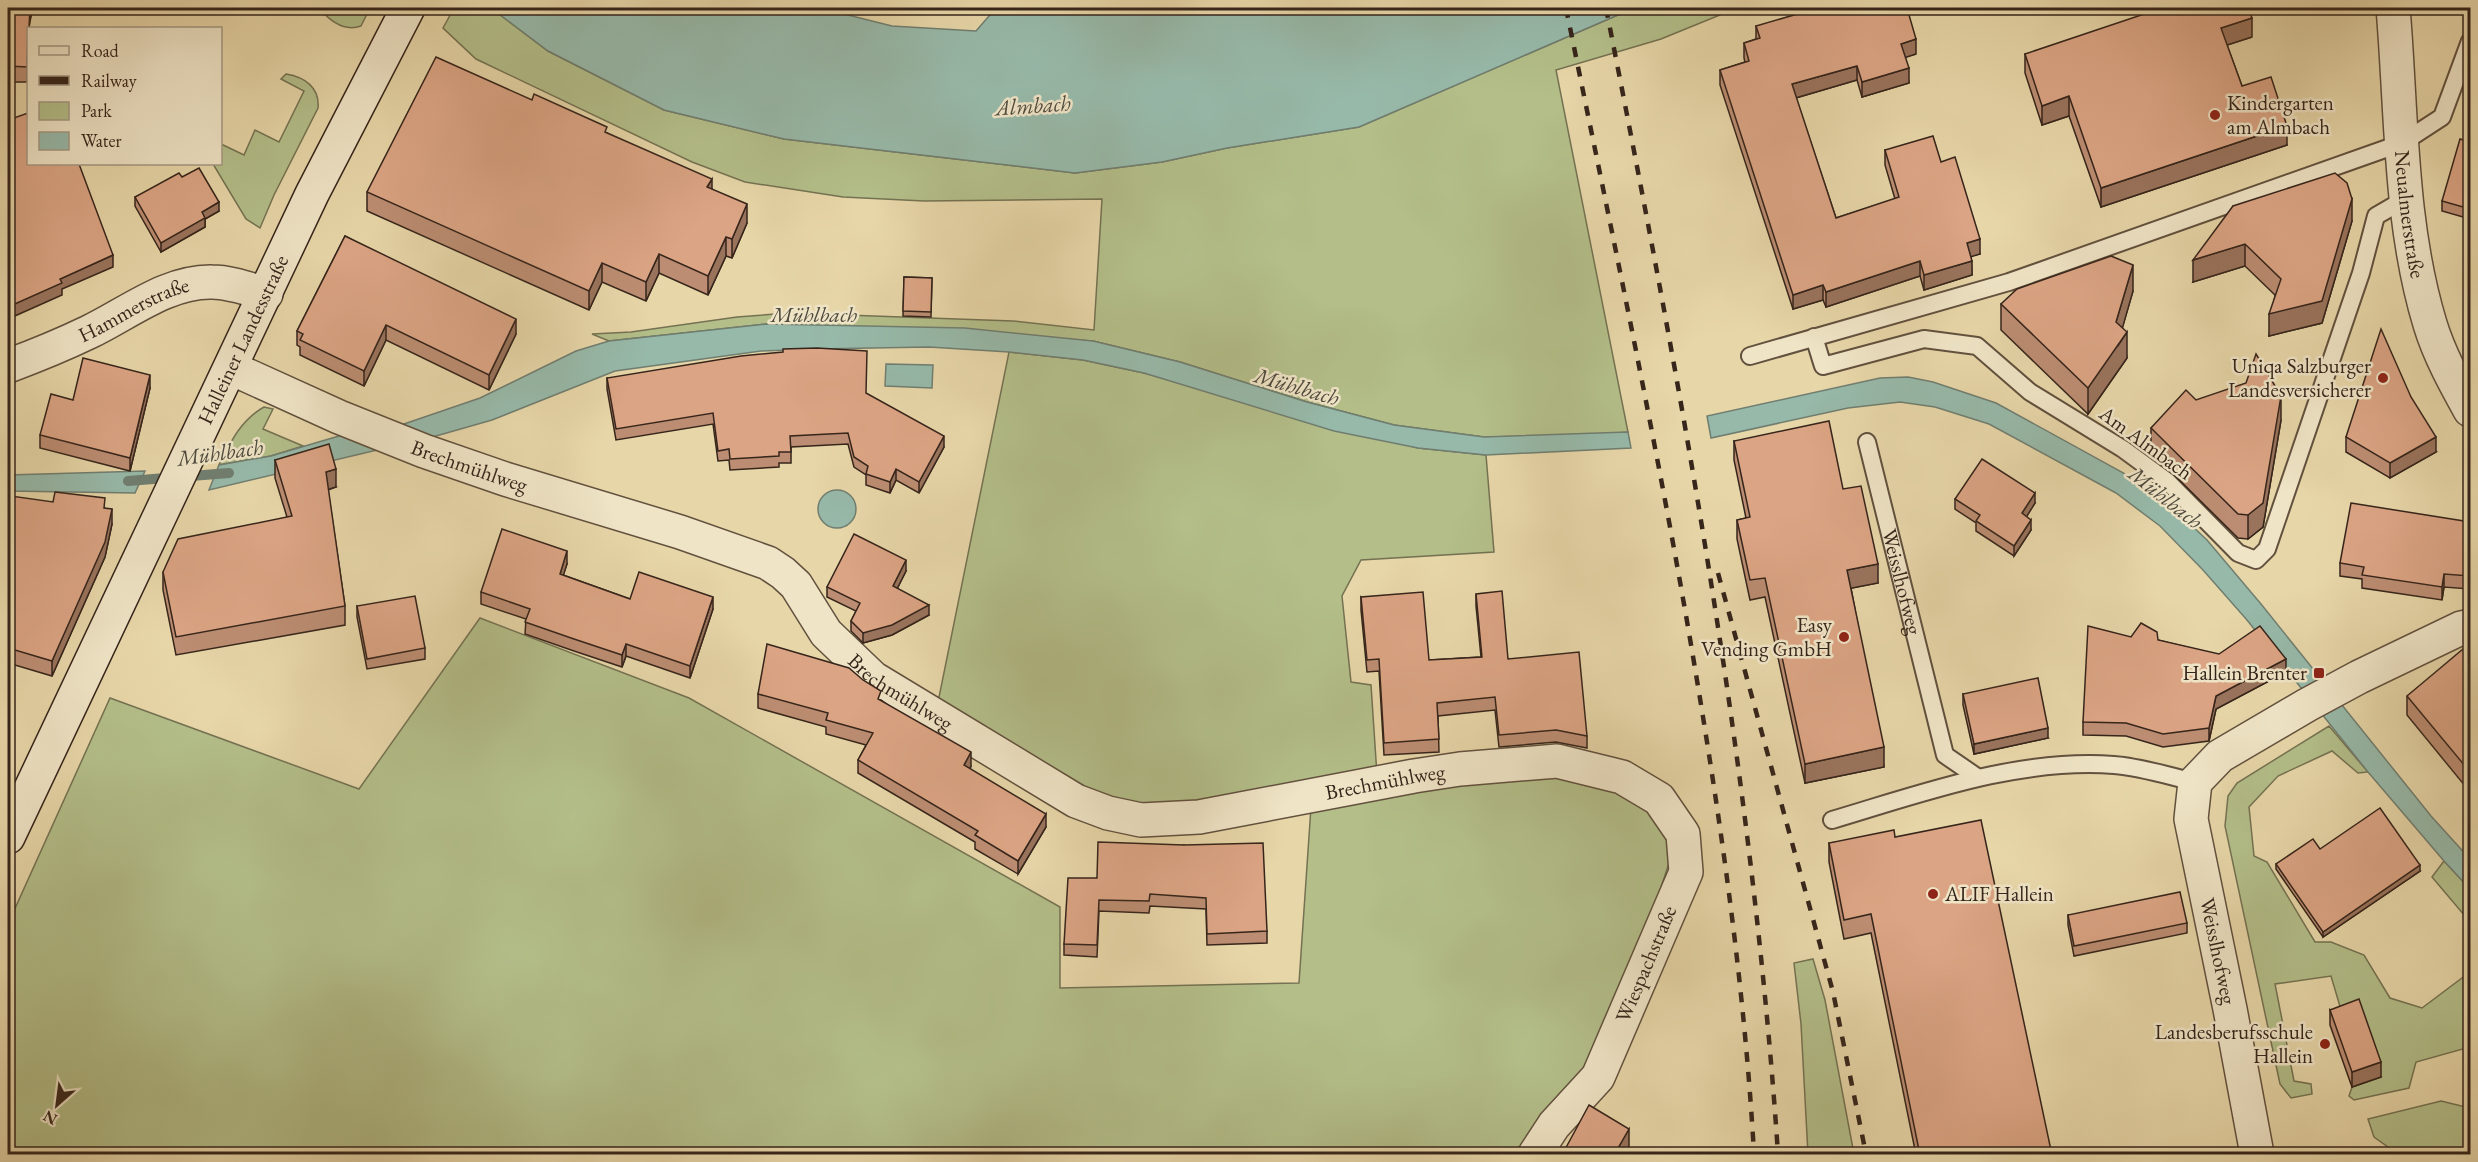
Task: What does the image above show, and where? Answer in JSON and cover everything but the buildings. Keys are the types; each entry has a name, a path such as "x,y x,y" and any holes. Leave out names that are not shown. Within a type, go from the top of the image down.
{"street":[{"name":"Halleiner Landesstraße","path":"8,837 312,194 408,8"},
{"name":"Neualmerstraße","path":"2393,8 2402,143 2412,243 2431,326 2455,383 2470,410"},
{"name":"Hammerstraße","path":"8,366 88,333 158,296 187,285 212,282 239,286 266,294"},
{"name":"Brechmühlweg","path":"231,368 339,417 419,448 505,479 658,525 768,563 796,585 826,633 873,678 1076,801 1108,813 1141,820 1199,817 1414,776 1460,769 1557,760 1622,777"},
{"path":"2195,782 2220,756 2321,697 2461,628 2470,626"},
{"name":"Wiespachstraße","path":"1534,1155 1554,1125 1598,1077 1686,872 1683,834 1659,799 1622,777"},
{"name":"Weisslhofweg","path":"2195,782 2191,819 2257,1155"}],"lane":[{"path":"1750,356 2009,282 2402,143 2442,117 2470,41"},
{"name":"Am Almbach","path":"1814,337 1823,366 1924,339 1977,346 2030,392 2123,449 2168,482 2238,553 2256,560 2267,549 2361,273 2376,216 2407,198"},
{"name":"Weisslhofweg","path":"1867,442 1945,754 1977,777"},
{"path":"1832,820 1977,777 2070,764 2117,765 2195,782"}],"green space":[{"path":"319,8 370,8 361,26 349,27 337,24"},
{"path":"454,8 491,8 548,51 664,110 784,139 1075,173 1162,162 1227,148 1359,127 1634,8 1737,8 1661,39 1556,70 1628,432 1597,435 1484,437 1394,425 1307,402 1180,362 1093,341 767,324 609,341 592,334 631,332 737,317 790,313 1013,321 1094,330 1102,199 924,201 843,197 745,182 692,162 476,59 443,28"},
{"path":"286,74 305,81 317,95 318,108 260,228 246,219 214,165 222,165 222,144 244,155 255,130 279,142 304,91 281,79"},
{"path":"1009,352 1083,360 1144,373 1418,448 1486,455 1494,552 1361,560 1342,596 1351,682 1371,685 1377,775 1175,808 1119,806 937,707"},
{"path":"264,407 273,409 263,429 303,446 271,456 219,465 243,425"},
{"path":"480,618 689,698 1060,907 1060,988 1299,983 1311,807 1399,786 1559,774 1617,786 1657,808 1672,854 1645,936 1588,1069 1524,1154 8,1154 8,924 110,698 359,789"},
{"path":"2329,726 2368,772 2358,773 2332,751 2278,776 2249,807 2254,856 2267,862 2315,942 2331,942 2364,955 2390,998 2422,1008 2470,972 2470,1047 2416,1062 2409,1088 2354,1100 2349,1096 2352,1087 2381,1077 2344,1020 2331,976 2275,984 2294,1081 2311,1084 2312,1094 2291,1098 2280,1084 2225,826 2228,796 2237,783"},
{"path":"2444,861 2470,889 2470,922 2432,877"},
{"path":"1813,959 1825,1000 1854,1154 1808,1154 1801,1024 1794,963"},
{"path":"2441,1101 2470,1108 2470,1147 2428,1154 2398,1154 2374,1137 2368,1119"}],"water":[{"name":"Almbach","path":"491,8 820,8 892,26 976,31 996,8 1634,8 1359,127 1227,148 1162,162 1075,173 784,139 664,110 548,51"},
{"path":"767,324 965,328 1093,341 1180,362 1307,402 1394,425 1484,437 1628,432 1631,448 1486,455 1418,448 1334,431 1144,373 1083,360 929,347 816,349 761,351 615,371 492,420 436,436 209,490 219,465 271,456 339,436 404,424 480,398 576,351 609,341"},
{"path":"886,364 933,365 932,388 885,386"},
{"path":"1908,377 1933,382 1996,403 2149,487 2171,506 2207,540 2431,816 2470,859 2470,889 2368,772 2247,620 2203,570 2160,526 2116,493 1989,424 1935,407 1900,402 1848,408 1711,438 1707,416 1880,378"},
{"path":"145,471 135,493 8,491 8,475"},
{"path":"837,490 851,495 856,509 851,523 837,528 823,523 818,509 823,495"}],"waterway":[{"name":"Mühlbach","path":"128,481 229,473"}],"railway":[{"path":"1566,8 1645,394 1699,693 1737,956 1754,1154"},
{"path":"1606,8 1687,435 1732,722 1751,865 1778,1154"},
{"path":"1718,573 1833,992 1866,1154"}],"place":[{"name":"Kindergarten am Almbach","path":"2215,115"},
{"name":"Uniqa Salzburger Landesversicherer","path":"2383,378"},
{"name":"Easy Vending GmbH","path":"1844,637"},
{"name":"Hallein Brenter","path":"2319,673"},
{"name":"ALIF Hallein","path":"1933,894"},
{"name":"Landesberufsschule Hallein","path":"2325,1044"}]}
